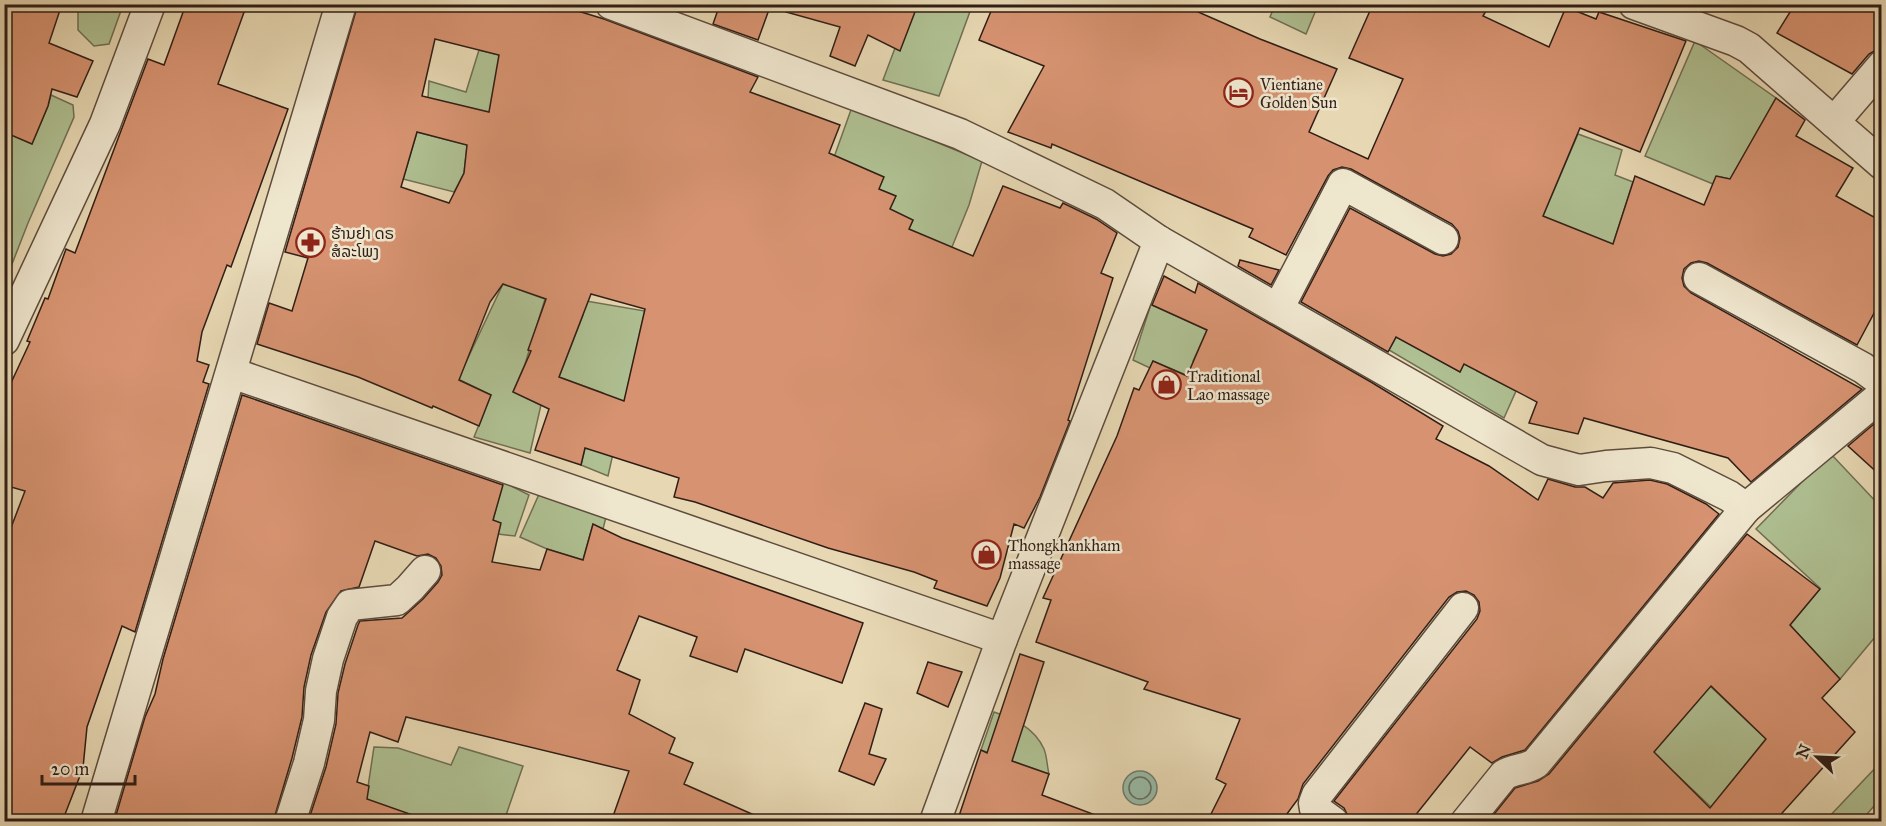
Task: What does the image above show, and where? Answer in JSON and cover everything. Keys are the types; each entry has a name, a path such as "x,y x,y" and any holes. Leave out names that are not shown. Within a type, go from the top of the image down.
{"street":[{"path":"4,340 105,124 150,4"},
{"path":"96,822 341,4"},
{"path":"611,4 960,134 1105,204 1159,241 1542,460 1579,470 1651,463 1673,468 1746,508"},
{"path":"1635,4 1736,41 1749,48 1881,164"},
{"path":"1834,122 1881,66"},
{"path":"1278,309 1343,184 1443,239"},
{"path":"935,822 1002,639 1159,241"},
{"path":"1699,278 1863,368 1881,382"},
{"path":"232,373 1002,639"},
{"path":"1466,822 1504,775 1511,771 1526,770 1536,763 1746,508 1881,395"},
{"path":"291,822 309,763 319,720 321,691 342,617 350,605 397,600 425,571"},
{"path":"1333,822 1315,809 1314,803 1317,795 1463,608"}],"shaded area":[{"path":"969,4 972,6 939,96 883,80 895,48 918,5"},
{"path":"1275,4 1318,5 1306,34 1270,17"},
{"path":"78,5 123,5 109,44 94,46 78,30"},
{"path":"1695,41 1776,98 1730,179 1717,176 1713,184 1645,156"},
{"path":"479,50 499,55 548,94 467,146 464,173 454,192 403,179 417,132 467,145 428,98 429,81 466,92"},
{"path":"51,95 73,105 74,117 5,282 5,132 32,144"},
{"path":"852,107 982,161 969,205 952,247 902,244 913,220 890,209 823,188"},
{"path":"1578,134 1622,150 1615,175 1633,182 1614,241 1621,263 1543,216"},
{"path":"503,284 545,299 525,364 513,392 541,405 530,453 474,437 491,395 458,379"},
{"path":"551,295 645,311 608,476 581,465 591,423 603,393 559,377 583,315 549,309"},
{"path":"1494,301 1501,329 1477,371 1516,391 1504,418 1389,350 1401,329 1428,354 1460,372"},
{"path":"1151,304 1207,330 1193,361 1216,370 1210,385 1153,361 1150,368 1133,360"},
{"path":"1830,453 1881,507 1881,630 1840,679 1790,625 1820,588 1756,529"},
{"path":"503,482 529,495 515,536 498,534 493,520"},
{"path":"540,492 606,517 603,529 593,524 583,560 547,549 520,537"},
{"path":"1710,686 1766,739 1711,807 1675,773 1662,786 1646,733 1660,744"},
{"path":"994,712 1016,721 1035,735 1044,749 1049,774 981,750"},
{"path":"374,747 398,748 451,765 459,747 523,766 504,821 424,821 424,819 366,800"},
{"path":"1881,762 1881,798 1861,821 1825,821"}],"water":[{"path":"1140,771 1152,776 1157,788 1152,800 1140,805 1128,800 1123,788 1128,776"}],"building":[{"path":"4,4 62,4 49,43 93,61 77,97 52,89 48,106 32,144 4,132"},
{"path":"186,4 247,4 218,84 288,109 231,267 227,265 202,332 197,361 209,365 203,382 209,384 135,632 122,626 87,727 83,768 62,822 4,822 4,546 25,491 4,485 4,398 30,342 27,341 45,298 48,299 66,249 75,253 148,59 164,65"},
{"path":"358,4 555,4 604,19 758,77 750,92 840,125 829,153 884,177 879,189 896,196 890,209 913,220 909,229 973,256 1003,186 1060,208 1063,203 1096,219 1117,233 1101,273 1113,278 1068,420 1070,421 1040,497 1024,528 1014,524 1000,578 987,606 934,588 937,581 914,572 828,548 695,502 674,497 679,478 585,448 581,465 535,450 549,409 513,392 531,351 528,350 546,299 503,284 490,302 459,380 491,395 479,426 358,377 257,344 269,303 292,311 308,258 285,252","holes":["435,39 499,55 489,112 422,96","417,132 467,145 464,173 449,203 401,187","591,294 645,309 624,401 559,377"]},
{"path":"720,4 771,4 758,40 713,24"},
{"path":"787,4 918,4 900,51 868,35 855,66 830,56 840,27 786,12"},
{"path":"994,4 1180,4 1337,69 1309,132 1368,159 1403,79 1349,58 1373,4 1490,4 1483,16 1549,47 1566,7 1596,19 1599,12 1686,41 1640,152 1580,128 1543,216 1613,244 1635,176 1704,205 1716,176 1730,179 1776,98 1805,120 1796,136 1853,168 1836,196 1881,221 1881,300 1857,345 1707,263 1699,261 1691,263 1684,269 1682,278 1684,286 1691,293 1862,389 1751,482 1728,458 1584,418 1578,434 1529,423 1537,402 1464,364 1460,372 1396,337 1388,352 1301,302 1350,208 1435,254 1443,256 1451,254 1458,247 1460,238 1452,224 1351,169 1342,167 1333,170 1328,176 1286,255 1249,237 1253,229 1052,144 1051,148 1008,132 1044,66 979,40"},
{"path":"1795,4 1881,4 1881,49 1869,54 1852,74 1777,33"},
{"path":"1240,260 1279,270 1271,285 1238,266"},
{"path":"1164,276 1195,293 1198,283 1371,382 1443,426 1436,439 1489,466 1538,500 1548,479 1575,487 1585,487 1603,498 1613,483 1650,480 1667,484 1706,504 1719,514 1525,750 1502,757 1492,763 1470,747 1410,822 1351,822 1344,808 1334,801 1477,619 1480,611 1479,602 1474,595 1466,591 1457,592 1449,597 1303,784 1298,799 1281,822 1207,822 1226,784 1216,779 1240,719 1144,689 1148,682 1036,642 1051,600 1043,598 1117,436 1134,388 1139,390 1153,361 1187,376 1207,330 1152,305"},
{"path":"242,395 503,485 493,520 501,523 492,562 540,570 547,549 583,560 593,524 622,538 863,623 842,683 745,649 737,672 690,656 697,637 639,616 617,670 640,680 629,714 675,738 669,753 693,763 684,784 770,822 611,822 629,771 406,717 398,742 370,732 357,782 369,786 367,799 421,818 421,822 308,822 326,767 336,724 338,693 345,664 360,621 402,618 423,599 442,575 441,566 436,558 428,554 417,556 375,541 359,587 341,591 326,612 311,655 304,687 302,717 273,822 114,822 145,717 155,694 163,659"},
{"path":"1881,418 1881,476 1848,446"},
{"path":"1747,534 1820,589 1790,625 1840,679 1822,698 1855,732 1774,822 1495,822 1491,818 1515,788 1538,781 1549,774","holes":["1711,686 1766,739 1710,808 1654,752"]},
{"path":"1020,654 1044,662 1012,761 1049,774 1042,795 1106,819 1106,822 957,822 981,750 987,753"},
{"path":"928,662 962,672 948,707 917,693"},
{"path":"865,703 882,709 869,754 886,759 874,785 839,771"}],"place":[{"name":"Vientiane Golden Sun","path":"1239,93"},
{"name":"ຮ້ານຢາ ດຣ ສໍລະໂພງ","path":"310,242"},
{"name":"Traditional Lao massage","path":"1166,385"},
{"name":"Thongkhankham massage","path":"987,554"}]}
